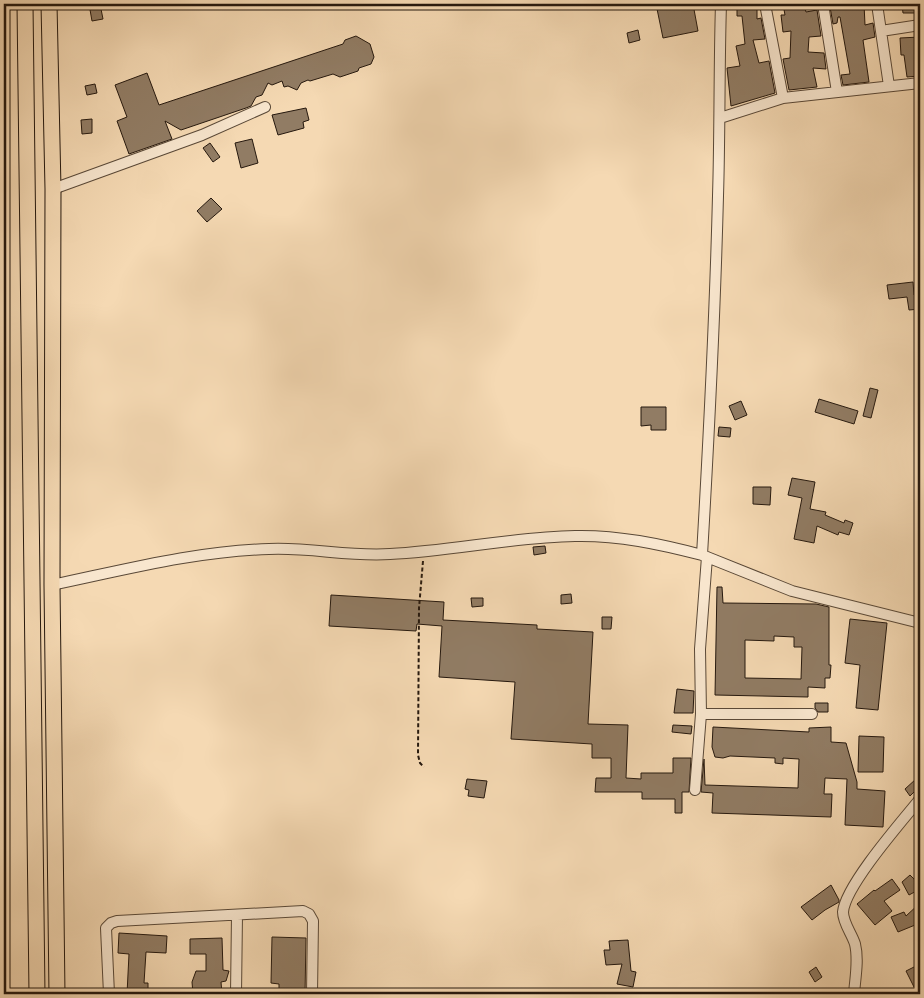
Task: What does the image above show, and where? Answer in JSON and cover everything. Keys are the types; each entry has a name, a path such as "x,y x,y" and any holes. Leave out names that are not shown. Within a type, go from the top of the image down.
{"highway":[{"path":"25,4 37,994"},
{"path":"49,4 53,189 52,585 57,994"}],"street":[{"path":"695,790 701,714 700,649 720,118 718,87 721,4"},
{"path":"765,4 783,98"},
{"path":"823,4 837,92"},
{"path":"877,4 889,86"},
{"path":"881,31 920,24"},
{"path":"720,118 783,98 920,83"},
{"path":"53,189 202,135 264,107"},
{"path":"52,585 164,562 227,552 270,548 323,550 357,555 390,554 574,536 618,537 669,546 705,556 792,591 920,623"},
{"path":"701,714 812,714"},
{"path":"854,994 855,945 843,914 845,904 850,892 863,872 920,799"},
{"path":"109,994 106,928 111,923 117,921 303,911 309,914 313,921 312,994"},
{"path":"236,994 237,915"}],"path":[{"path":"424,551 419,608 417,679 418,755 420,763 424,767"}],"building":[{"path":"89,4 100,4 103,19 92,21"},
{"path":"656,4 693,4 698,31 663,38"},
{"path":"737,4 757,4 757,19 761,18 765,39 753,40 759,63 769,61 775,93 731,106 727,68 740,66 736,46 745,44 742,16 737,16"},
{"path":"783,4 804,4 806,12 817,10 821,36 809,37 808,52 824,53 826,69 813,68 817,87 789,90 783,59 790,58 791,31 783,32 781,15 785,15"},
{"path":"837,4 864,4 865,25 873,23 875,37 863,40 869,82 843,85 841,75 850,74 840,17 838,17 837,23 833,24 830,7 837,6"},
{"path":"920,4 920,13 903,13 902,5"},
{"path":"638,30 640,40 629,43 627,33"},
{"path":"356,36 370,44 374,57 371,64 359,68 358,71 340,77 333,74 308,80 301,83 297,90 288,86 284,87 282,81 272,85 268,83 262,95 256,97 251,106 246,108 181,130 165,121 172,139 129,154 117,121 127,117 115,85 147,73 159,105 343,44 345,40"},
{"path":"920,37 920,76 907,77 904,55 901,55 900,38"},
{"path":"95,84 97,93 87,95 85,86"},
{"path":"306,108 309,120 303,122 304,128 278,135 272,115"},
{"path":"92,119 92,133 82,134 81,120"},
{"path":"252,139 258,163 241,168 235,143"},
{"path":"210,143 220,157 213,162 203,148"},
{"path":"211,198 222,209 207,222 197,211"},
{"path":"913,282 914,295 920,294 920,309 909,310 907,297 889,299 887,285"},
{"path":"870,388 878,390 871,418 863,416"},
{"path":"819,399 858,411 854,424 815,412"},
{"path":"741,401 747,415 735,420 729,406"},
{"path":"641,407 666,407 666,430 651,430 651,425 641,426"},
{"path":"719,427 731,428 730,437 718,436"},
{"path":"792,478 815,482 810,509 826,512 825,515 844,523 845,520 853,523 849,535 839,532 838,535 817,526 814,543 794,539 802,498 788,495"},
{"path":"753,487 771,487 770,505 753,504"},
{"path":"545,546 546,553 534,555 533,547"},
{"path":"717,587 722,587 723,603 816,604 829,607 829,665 831,665 830,678 825,678 825,688 808,687 808,697 715,695","holes":["774,636 794,637 794,647 802,647 801,679 745,678 745,640 774,641"]},
{"path":"571,594 572,603 561,604 561,595"},
{"path":"331,595 444,602 443,620 537,625 537,629 593,632 588,724 628,725 626,778 641,779 641,773 673,773 673,758 691,758 689,792 682,792 682,813 675,813 675,799 642,799 642,792 595,792 596,778 611,778 611,758 592,758 592,744 511,739 515,682 439,677 442,626 417,624 416,631 329,626"},
{"path":"471,598 483,598 483,606 472,607"},
{"path":"602,617 612,617 611,629 602,629"},
{"path":"850,619 887,623 878,710 856,708 860,665 845,663"},
{"path":"677,689 694,691 693,713 674,713"},
{"path":"815,703 828,703 828,712 818,712 815,708"},
{"path":"673,725 692,726 691,734 672,732"},
{"path":"713,727 809,732 809,728 831,727 831,742 846,743 857,782 857,789 885,791 883,827 845,825 847,779 825,778 824,794 832,794 831,817 712,813 713,793 701,792 704,759 705,785 798,788 799,759 783,758 783,764 775,763 775,758 715,757 712,747"},
{"path":"859,736 884,737 883,772 858,772"},
{"path":"467,779 487,781 484,798 468,796 469,790 465,789"},
{"path":"916,779 920,786 910,796 905,789"},
{"path":"910,875 920,889 909,895 902,882"},
{"path":"892,879 900,890 884,901 892,911 875,925 857,904 874,890"},
{"path":"831,885 839,902 812,920 801,907"},
{"path":"920,903 920,923 898,932 891,917 904,912 906,916"},
{"path":"119,933 167,936 166,953 146,952 144,983 148,983 148,994 127,994 129,954 118,953"},
{"path":"272,937 306,938 305,994 279,994 279,984 271,983"},
{"path":"222,938 223,970 229,971 226,981 221,982 222,994 193,994 192,982 196,971 206,971 206,954 190,954 190,939"},
{"path":"628,940 631,971 636,972 633,987 617,984 622,964 606,965 604,950 610,950 609,941"},
{"path":"920,964 920,984 914,987 906,971"},
{"path":"816,967 822,977 815,982 809,972"}]}
